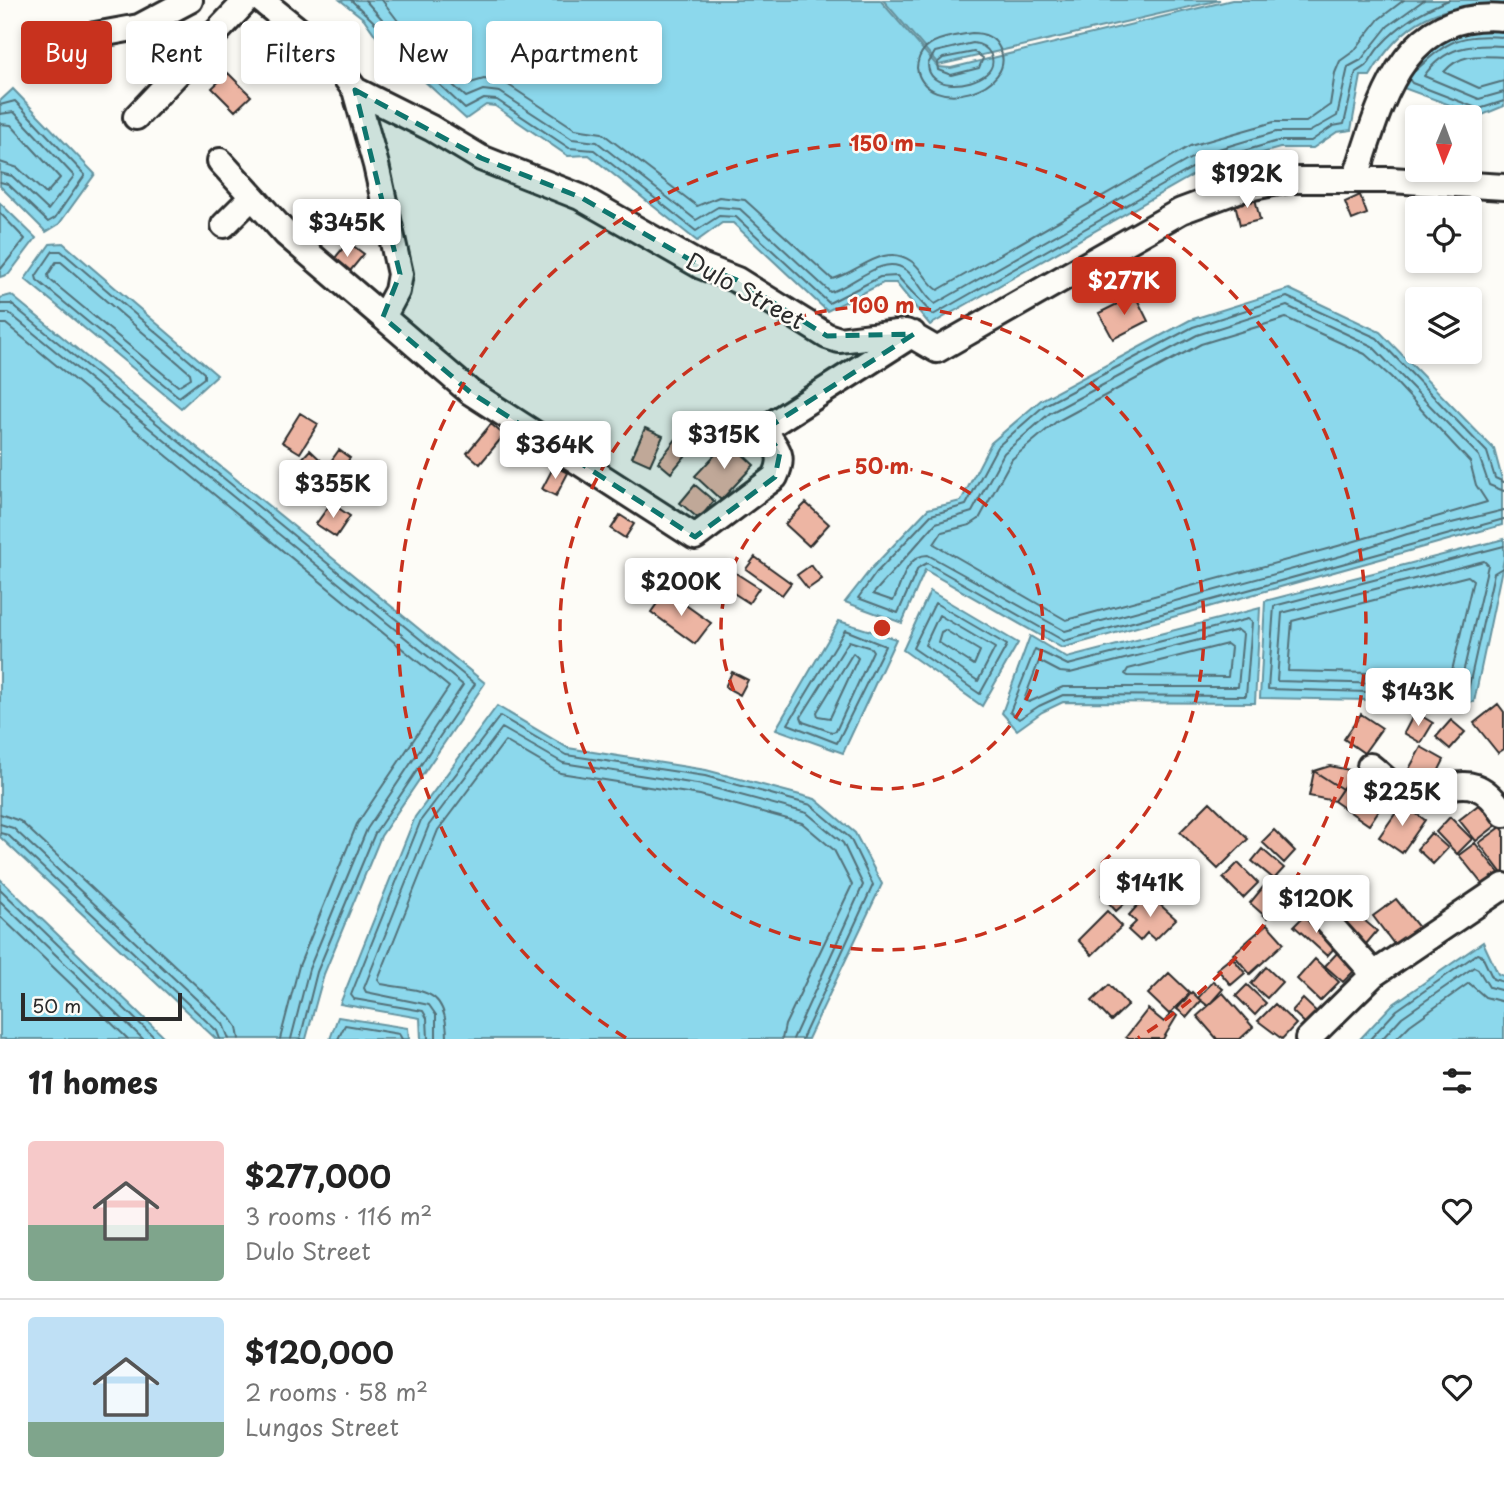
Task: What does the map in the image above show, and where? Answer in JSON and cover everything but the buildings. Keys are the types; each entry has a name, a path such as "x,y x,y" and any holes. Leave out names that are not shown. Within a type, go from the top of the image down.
{"street":[{"path":"112,32 139,27 190,0"},
{"path":"136,117 247,0"},
{"path":"261,0 329,55 355,90 376,165 400,274 397,291 383,317"},
{"path":"1355,180 1364,158 1373,117 1403,61 1452,24 1483,18 1504,18"},
{"name":"Dulo Street","path":"355,90 430,128 481,158 580,197 701,266 737,280 827,336 839,340 899,332 914,334 937,350 1181,211 1238,190 1288,180 1355,180 1504,187"},
{"path":"220,161 286,234 470,392 695,537 775,477 780,465 780,452 769,437 769,426 914,334"},
{"path":"224,225 252,197"},
{"path":"1370,766 1406,794 1416,797 1456,783 1469,783 1496,801 1504,814"},
{"path":"1308,1039 1374,974 1504,886"},
{"path":"1303,894 1374,974"}],"highlighted area":[{"path":"355,90 481,158 580,197 701,266 737,280 827,336 914,334 764,430 780,452 775,477 695,537 470,392 383,317 400,274"}],"water":[{"path":"340,0 880,0 938,67 951,68 1232,0 1504,0 1504,7 1461,7 1442,11 1410,28 1382,57 1370,76 1361,76 1351,130 1337,132 1313,148 1280,148 1202,170 930,325 896,283 883,283 827,311 733,223 722,223 697,241 589,155 568,156 495,106 486,105 466,119 428,84 472,84 472,21 374,21 374,33 364,19"},
{"path":"883,0 1220,0 939,65"},
{"path":"1484,27 1504,31 1504,106 1482,115 1482,105 1450,105 1398,86 1407,69 1450,33"},
{"path":"13,89 95,174 59,224 46,232 0,186 0,101"},
{"path":"0,203 36,238 9,274 0,277"},
{"path":"63,243 217,375 181,408 25,279 50,244"},
{"path":"1289,289 1380,332 1405,358 1405,364 1411,364 1494,449 1502,479 1502,525 1062,648 925,570 902,623 845,602 871,569 928,509 961,501 991,443 1041,400 1190,320"},
{"path":"11,295 485,683 381,836 324,974 306,1039 216,1039 0,837 0,298"},
{"path":"1504,539 1504,559 1474,702 1260,698 1265,601"},
{"path":"930,591 1018,643 982,706 903,650"},
{"path":"1260,608 1255,703 1063,702 1042,712 1017,730 1002,713 1030,636 1067,658"},
{"path":"839,621 896,639 843,753 776,729"},
{"path":"497,706 568,748 706,770 815,799 855,833 882,884 808,1039 421,1039 420,1018 340,1004 415,817"},
{"path":"0,879 166,1039 0,1039"},
{"path":"1483,942 1498,974 1504,976 1504,1039 1360,1039 1392,1005"},
{"path":"338,1017 408,1028 409,1039 330,1039"}]}
